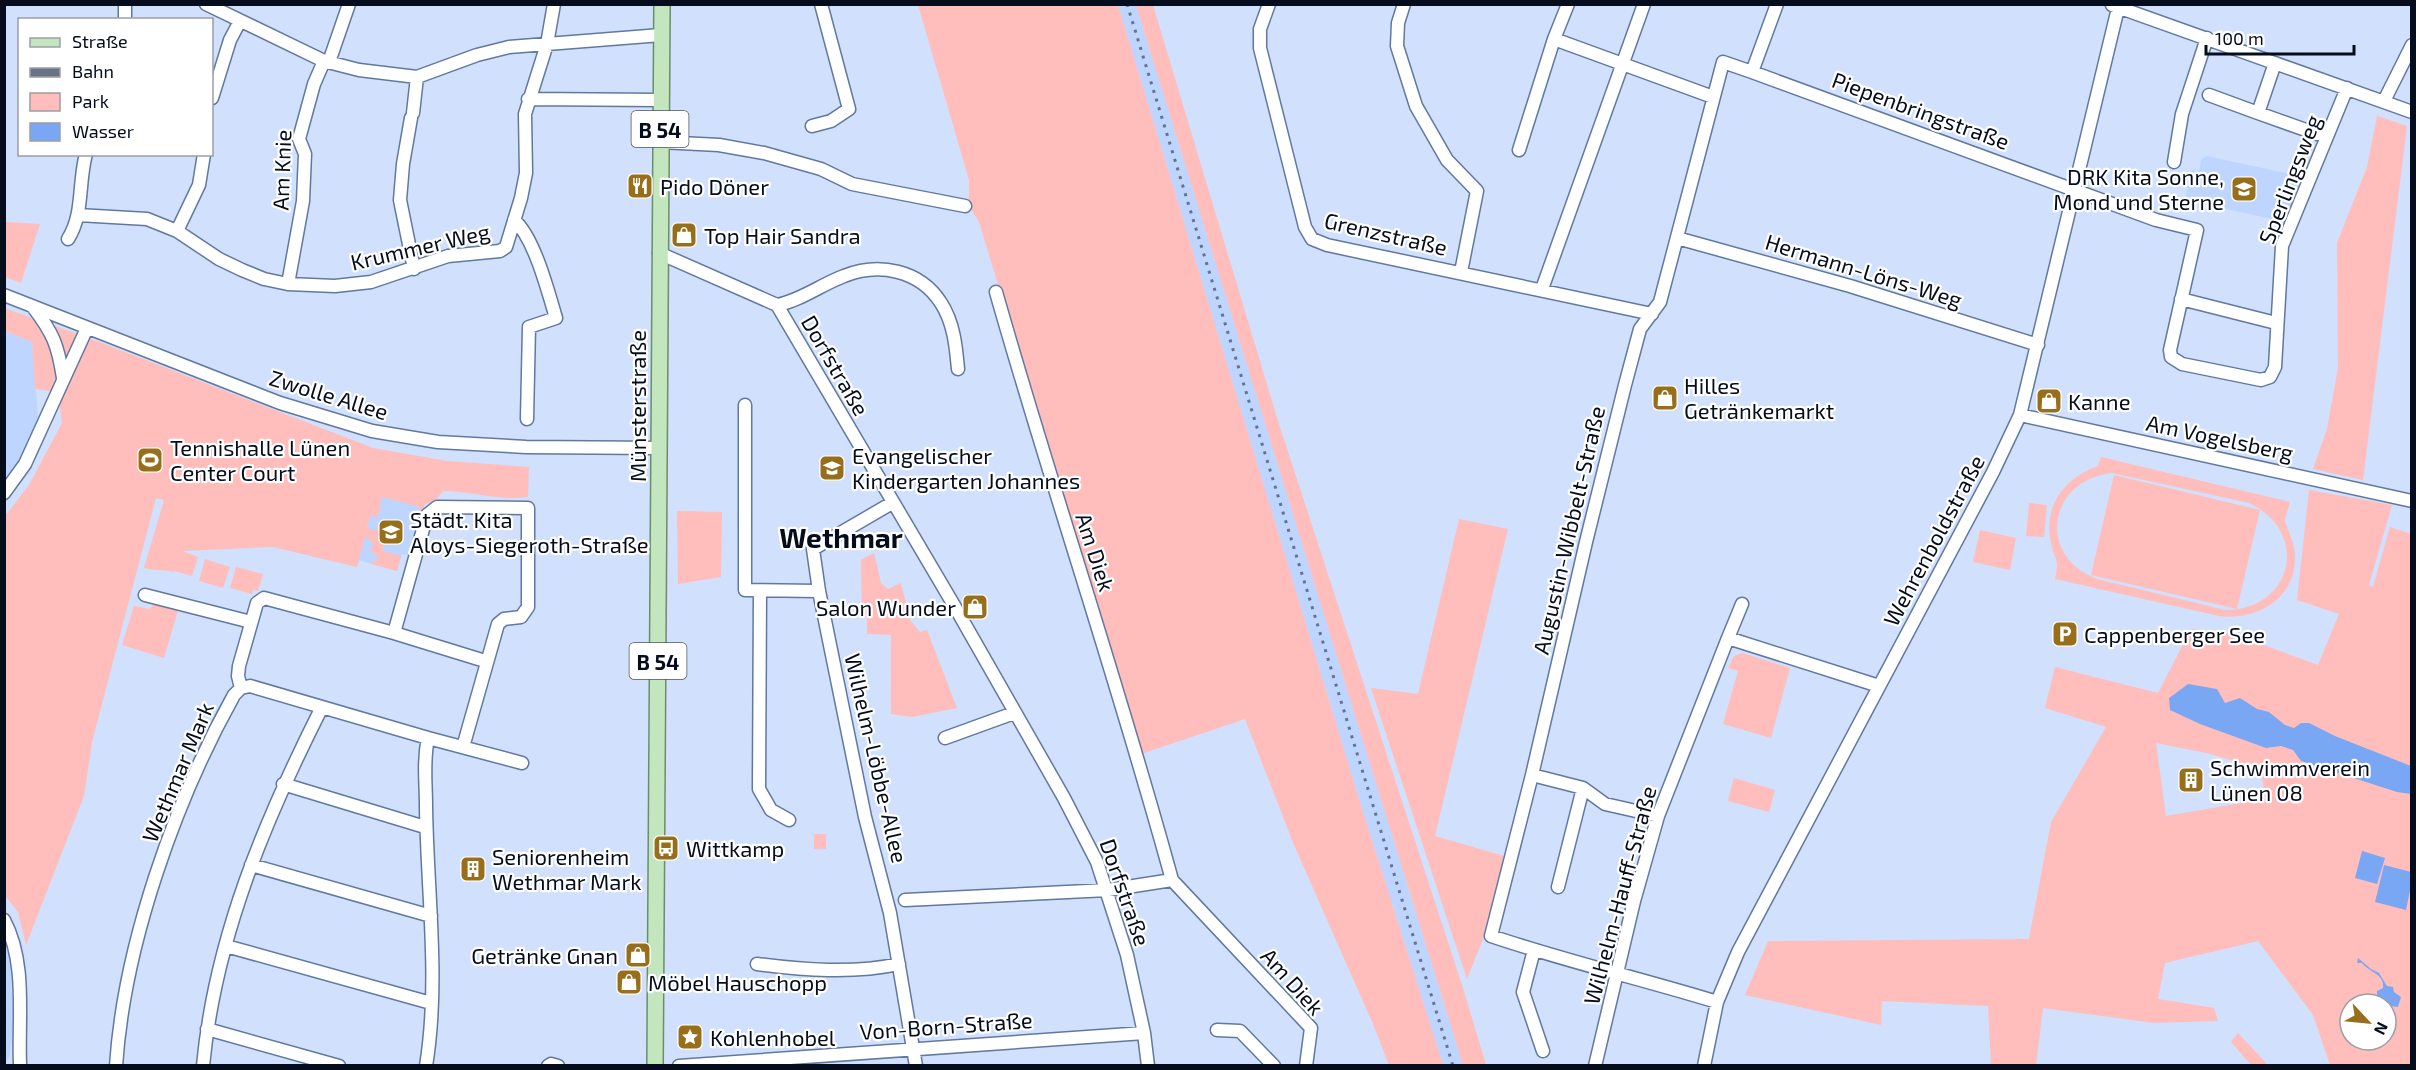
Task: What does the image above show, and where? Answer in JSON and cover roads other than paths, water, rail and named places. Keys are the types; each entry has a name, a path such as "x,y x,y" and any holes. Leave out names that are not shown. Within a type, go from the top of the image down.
{"main road":[{"name":"Münsterstraße","path":"655,1065 662,4"}],"street":[{"path":"206,4 327,62 382,74 417,77 477,56 509,48 661,35"},
{"name":"Am Knie","path":"288,284 303,201 305,154 299,139 314,84 327,62 349,4"},
{"path":"527,419 529,327 556,318 544,279 523,228 514,220 526,173 525,114 547,44 554,4"},
{"path":"812,126 831,120 849,109 821,4"},
{"name":"Grenzstraße","path":"1269,4 1260,29 1260,48 1305,227 1311,239 1327,245 1652,314"},
{"path":"1404,4 1398,23 1397,46 1416,106 1447,160 1477,191 1461,272"},
{"path":"1519,150 1554,39 1568,4"},
{"path":"1542,289 1644,4"},
{"path":"1752,72 1777,4"},
{"path":"2116,5 2412,112"},
{"name":"Wehrenboldstraße","path":"1704,1065 1717,1002 1730,968 1993,472 2020,416 2116,5"},
{"path":"213,95 230,40 240,21"},
{"path":"1554,39 1713,97"},
{"path":"2174,162 2182,114 2208,39"},
{"path":"2384,101 2412,45"},
{"name":"Augustin-Wibbelt-Straße","path":"1717,1002 1491,936 1532,775 1616,419 1640,329 1660,302 1723,62 1752,72"},
{"path":"2258,113 2275,63"},
{"name":"Piepenbringstraße","path":"1752,72 2074,189"},
{"path":"414,269 400,200 403,164 417,77"},
{"name":"Sperlingsweg","path":"2074,189 2156,220 2197,230 2170,350 2174,360 2182,364 2261,381 2268,379 2275,367 2282,246 2347,88"},
{"path":"2209,95 2316,134"},
{"path":"528,99 660,100"},
{"path":"660,142 747,149 788,158 821,169 852,184 965,206"},
{"path":"68,239 78,215 82,168 85,156"},
{"path":"177,231 199,185 204,156"},
{"name":"Krummer Weg","path":"78,215 147,219 177,231 219,259 264,279 288,284 335,286 370,282 448,256 500,251 506,247 514,220"},
{"name":"Hermann-Löns-Weg","path":"1677,238 1850,286 2038,345"},
{"name":"Dorfstraße","path":"659,253 777,305 1080,826 1108,890 1144,1033 1148,1065"},
{"path":"777,305 861,271 880,268 903,273 925,284 942,304 954,335 958,369"},
{"name":"Am Diek","path":"996,292 1041,447 1138,755 1172,880 1311,1028 1306,1065"},
{"name":"Zwolle Allee","path":"4,295 279,403 372,431 438,442 514,447 660,448"},
{"path":"2181,299 2276,323"},
{"path":"32,306 53,335 63,379"},
{"path":"4,493 26,464 87,328"},
{"path":"745,405 745,590 819,591"},
{"name":"Am Vogelsberg","path":"2020,416 2412,501"},
{"name":"Wilhelm-Löbbe-Allee","path":"892,503 813,549 819,591 865,817 884,885 914,1048 915,1065"},
{"path":"394,633 427,515 437,507 528,508 528,607 521,617 504,619 498,624 485,662 463,747"},
{"path":"760,591 759,789 771,810 789,820"},
{"path":"145,595 251,622"},
{"path":"241,688 238,680 239,666 257,603 264,598 394,633 485,662"},
{"name":"Wilhelm-Hauff-Straße","path":"1595,1065 1634,901 1658,816 1742,604"},
{"path":"1728,638 1879,686"},
{"name":"Wethmar Mark","path":"116,1065 118,1027 141,928 158,872 193,779 228,706 241,688 250,686 522,763"},
{"path":"203,1065 207,1029 226,946 250,864 283,784 322,707"},
{"path":"945,738 1014,712"},
{"path":"426,1065 431,1003 431,916 425,754 428,738"},
{"path":"1532,775 1583,788 1605,804 1658,816"},
{"path":"283,784 426,827"},
{"path":"1558,887 1583,788"},
{"path":"250,864 431,916"},
{"path":"905,900 1108,890 1172,880"},
{"path":"4,920 11,934 17,958 20,1065"},
{"path":"226,946 431,1003"},
{"path":"1534,950 1523,992 1543,1051"},
{"path":"757,964 874,970 899,964"},
{"path":"207,1029 339,1065"},
{"path":"1217,1030 1240,1031 1274,1065"},
{"name":"Von-Born-Straße","path":"679,1065 1144,1033"}],"water":[{"name":"Cappenberger See","path":"2188,684 2217,689 2225,703 2240,698 2257,709 2269,712 2285,725 2294,728 2301,723 2309,723 2335,736 2411,766 2411,794 2397,792 2301,761 2293,750 2281,746 2266,748 2200,724 2170,710 2169,698"},
{"path":"2362,851 2385,858 2377,884 2355,878"},
{"path":"2384,865 2411,872 2411,886 2406,910 2375,902"},
{"path":"2358,958 2379,973 2387,986 2393,987 2394,992 2377,992 2383,988 2382,980 2362,963 2357,963"}],"railway":[{"path":"1127,4 1453,1066"}],"place":[{"name":"Pido Döner","path":"640,186"},
{"name":"DRK Kita Sonne, Mond und Sterne","path":"2244,189"},
{"name":"Top Hair Sandra","path":"684,235"},
{"name":"Hilles Getränkemarkt","path":"1665,398"},
{"name":"Kanne","path":"2049,401"},
{"name":"Tennishalle Lünen Center Court","path":"150,460"},
{"name":"Evangelischer Kindergarten Johannes","path":"832,468"},
{"name":"Städt. Kita Aloys-Siegeroth-Straße","path":"391,532"},
{"name":"Salon Wunder","path":"975,607"},
{"name":"Cappenberger See","path":"2065,634"},
{"name":"Schwimmverein Lünen 08","path":"2191,780"},
{"name":"Wittkamp","path":"666,848"},
{"name":"Seniorenheim Wethmar Mark","path":"473,869"},
{"name":"Getränke Gnan","path":"638,955"},
{"name":"Möbel Hauschopp","path":"629,982"},
{"name":"Kohlenhobel","path":"690,1037"}],"district":[{"name":"Wethmar","path":"841,537"}]}
